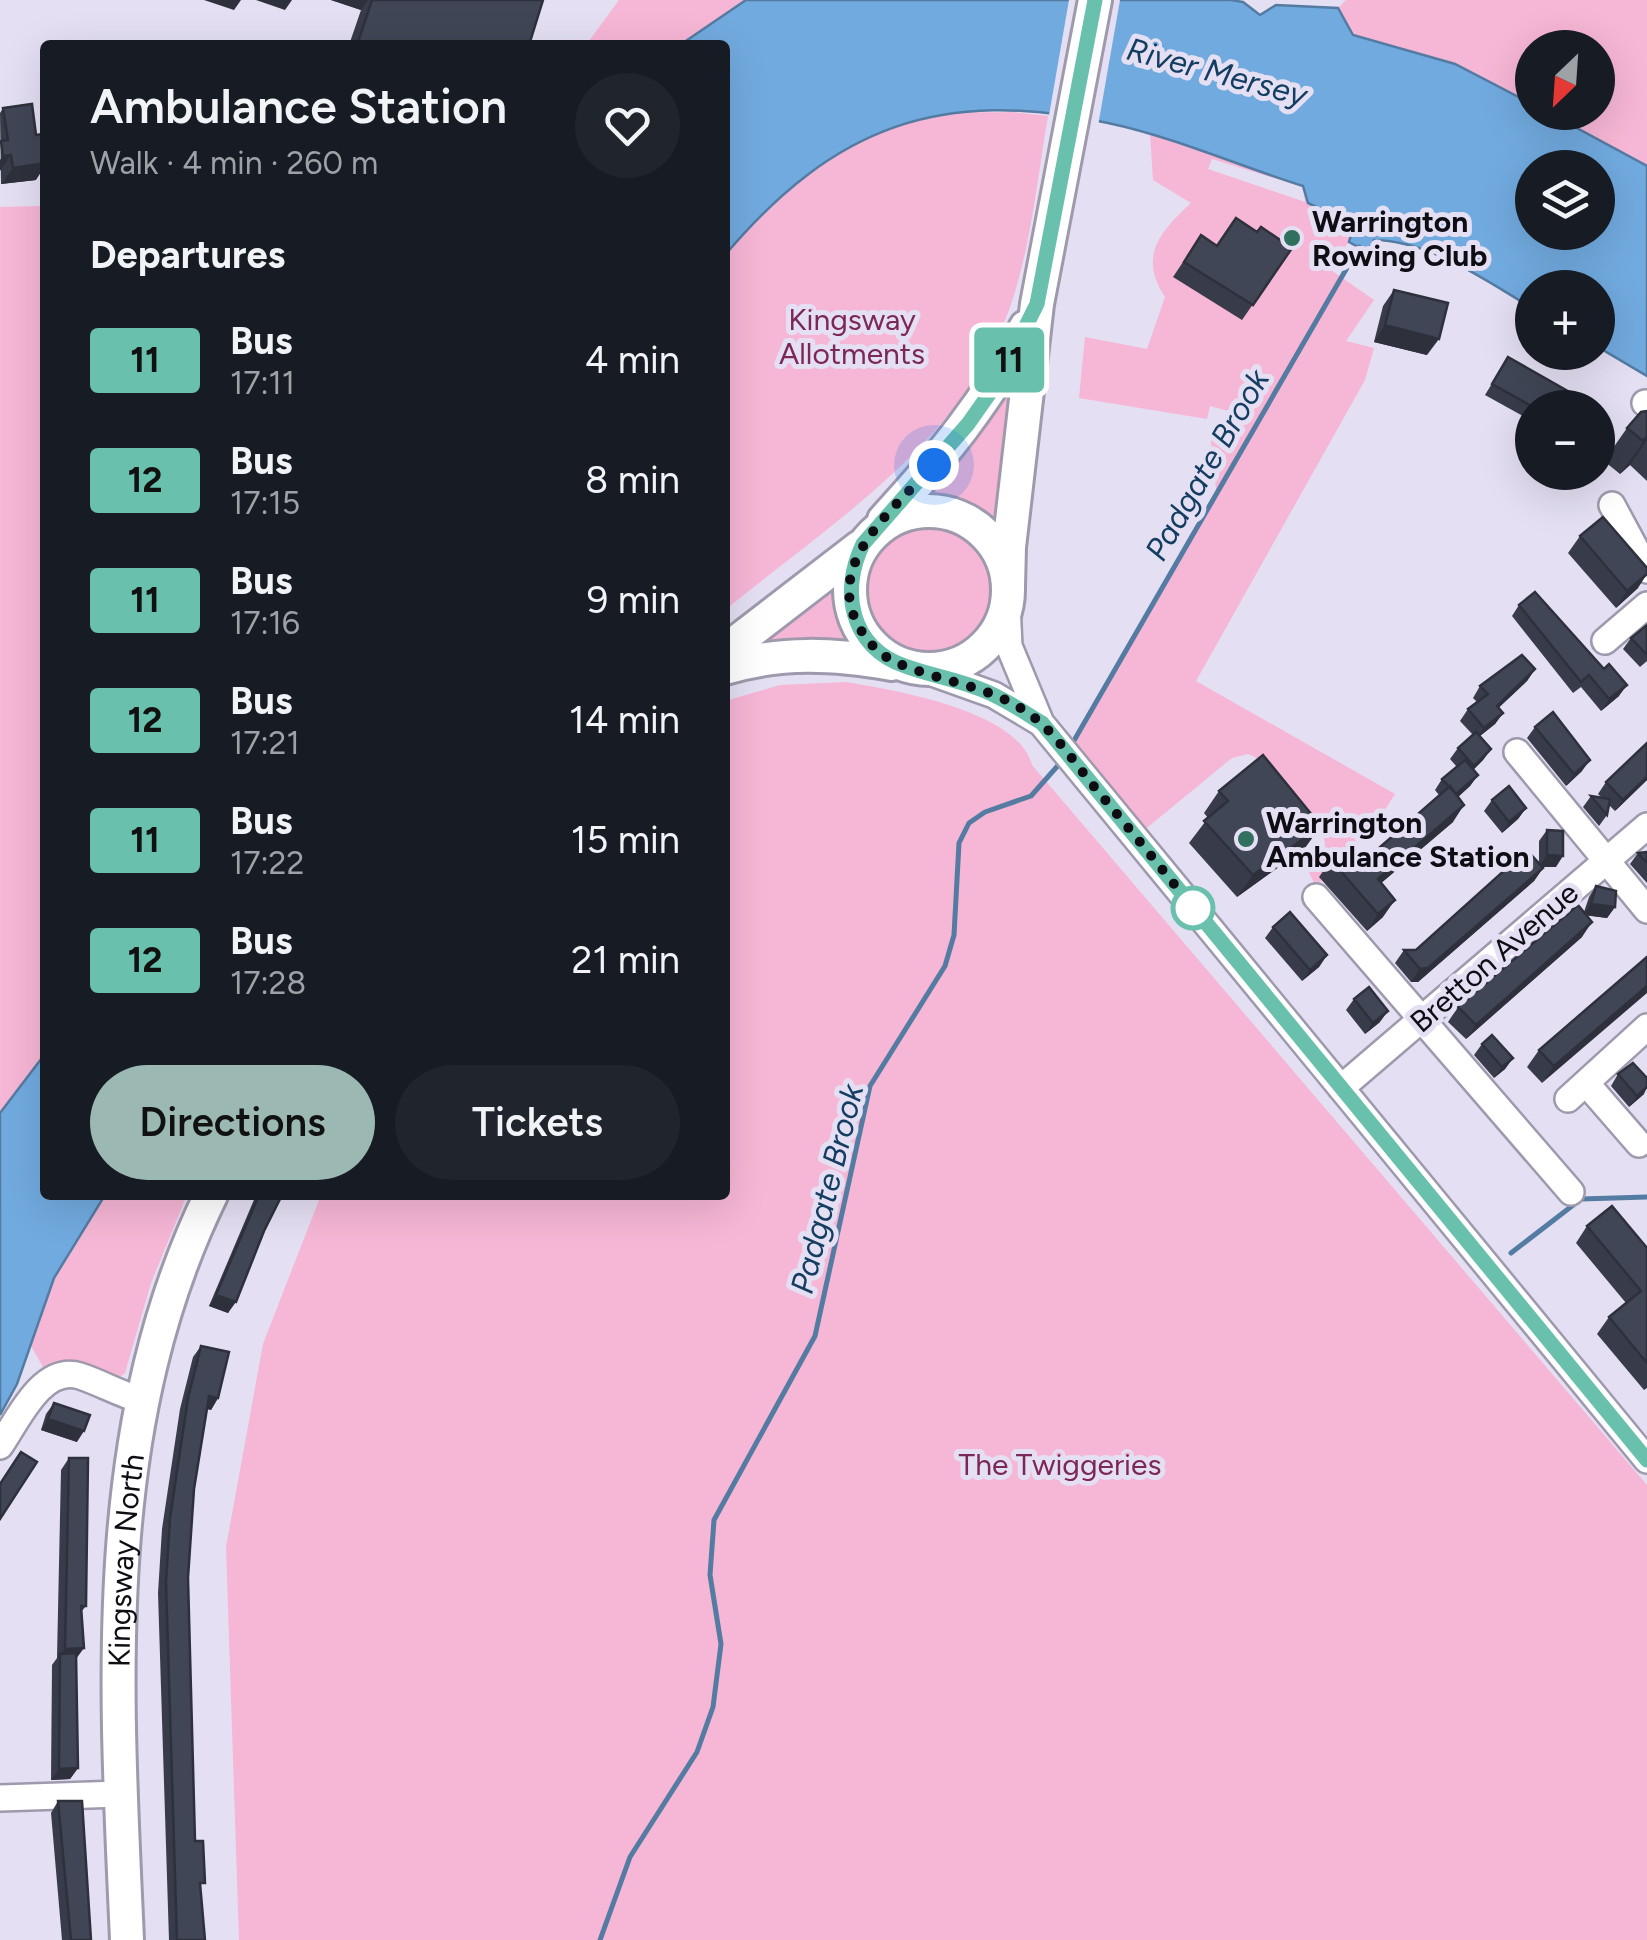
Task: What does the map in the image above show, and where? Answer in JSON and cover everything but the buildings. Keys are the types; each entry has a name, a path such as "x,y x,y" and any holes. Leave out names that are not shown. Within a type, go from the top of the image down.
{"main road":[{"path":"730,667 785,656 837,654 915,668 947,668 978,652 1000,626 1008,595 1008,547 1037,304 1094,0"},
{"path":"915,668 874,647 853,616 848,592 852,566 869,537 968,424 999,380 1037,304"},
{"path":"730,647 869,537 909,513 947,512 970,522 990,539 1003,561 1008,595"},
{"name":"Kingsway North","path":"127,1940 120,1794 120,1560 129,1458 168,1300 209,1200"}],"street":[{"path":"1612,505 1647,570"},
{"path":"1008,595 1009,646 1045,728"},
{"path":"1605,640 1647,604"},
{"path":"915,668 994,694 1045,728 1647,1460"},
{"path":"1517,752 1647,910"},
{"name":"Bretton Avenue","path":"1342,1088 1647,826"},
{"path":"1316,897 1571,1192"},
{"path":"1640,1144 1577,1091 1647,1028"},
{"path":"0,1446 38,1390 57,1376 80,1376 141,1400"},
{"path":"0,1798 120,1794"}],"green space":[{"path":"619,0 746,0 687,40 590,40"},
{"path":"1346,0 1647,0 1647,166 1580,130 1615,130 1615,30 1515,30 1515,95 1455,64 1353,35 1338,8"},
{"name":"Kingsway Allotments","path":"953,113 1048,116 1033,214 1009,310 987,358 926,441 848,512 730,606 730,250 788,190 836,153 889,126 918,117"},
{"path":"1150,134 1304,186 1308,203 1355,226 1349,242 1328,268 1374,300 1346,341 1374,348 1365,380 1196,681 1395,794 1373,828 1316,886 1309,873 1324,856 1322,832 1255,757 1248,754 1232,758 1143,831 1072,744 1216,490 1211,441 1228,411 1210,406 1207,419 1079,398 1085,337 1147,349 1165,297 1153,269 1156,246 1170,224 1191,203 1153,180","holes":["1212,159 1303,187 1305,202 1208,169"]},
{"path":"40,206 40,1061 0,1113 0,207"},
{"path":"1018,356 998,532 955,503 913,500"},
{"path":"928,524 953,529 975,543 989,565 994,590 989,615 975,637 953,651 928,656 903,651 881,637 867,615 862,590 867,565 881,543 903,529"},
{"path":"836,579 839,605 856,648 730,654"},
{"name":"The Twiggeries","path":"846,682 922,697 979,717 1004,730 1022,746 1032,765 1647,1485 1647,1940 239,1940 226,1547 263,1344 319,1200 730,1200 730,700 780,685"},
{"path":"102,1200 185,1200 151,1283 125,1373 118,1378 67,1361 43,1367 31,1346 54,1278"}],"water":[{"name":"River Mersey","path":"746,0 1231,0 1243,2 1260,15 1276,5 1338,8 1353,35 1455,64 1515,95 1515,130 1580,130 1647,166 1647,376 1615,357 1615,270 1515,270 1515,298 1457,264 1416,247 1374,240 1367,252 1349,242 1354,225 1308,203 1303,186 1108,123 1048,113 993,110 942,115 895,127 850,147 807,175 730,250 730,40 687,40"},
{"path":"40,1061 40,1200 102,1200 54,1278 17,1384 0,1415 0,1113"}],"pier":[{"path":"1069,0 1120,0 1098,126 1048,121"}],"waterway":[{"name":"Padgate Brook","path":"1072,744 1359,247"},
{"name":"Padgate Brook","path":"600,1940 630,1857 697,1752 713,1707 721,1644 710,1575 714,1520 815,1336 870,1086 945,966 954,935 959,843 969,823 985,812 1031,796 1061,762"},
{"path":"1511,1253 1581,1199 1647,1197"}],"bus line":[{"name":"11","path":"1095,0 1037,304 999,380 968,424 863,544 852,566 848,592 853,616 865,638 883,656 994,694 1042,723 1647,1460"}],"place":[{"name":"Warrington Rowing Club","path":"1292,238"},
{"name":"Warrington Ambulance Station","path":"1246,839"}],"route":[{"path":"934,465 863,544 852,566 848,592 853,616 865,638 883,656 994,694 1042,723 1203,920 1193,908"}]}
